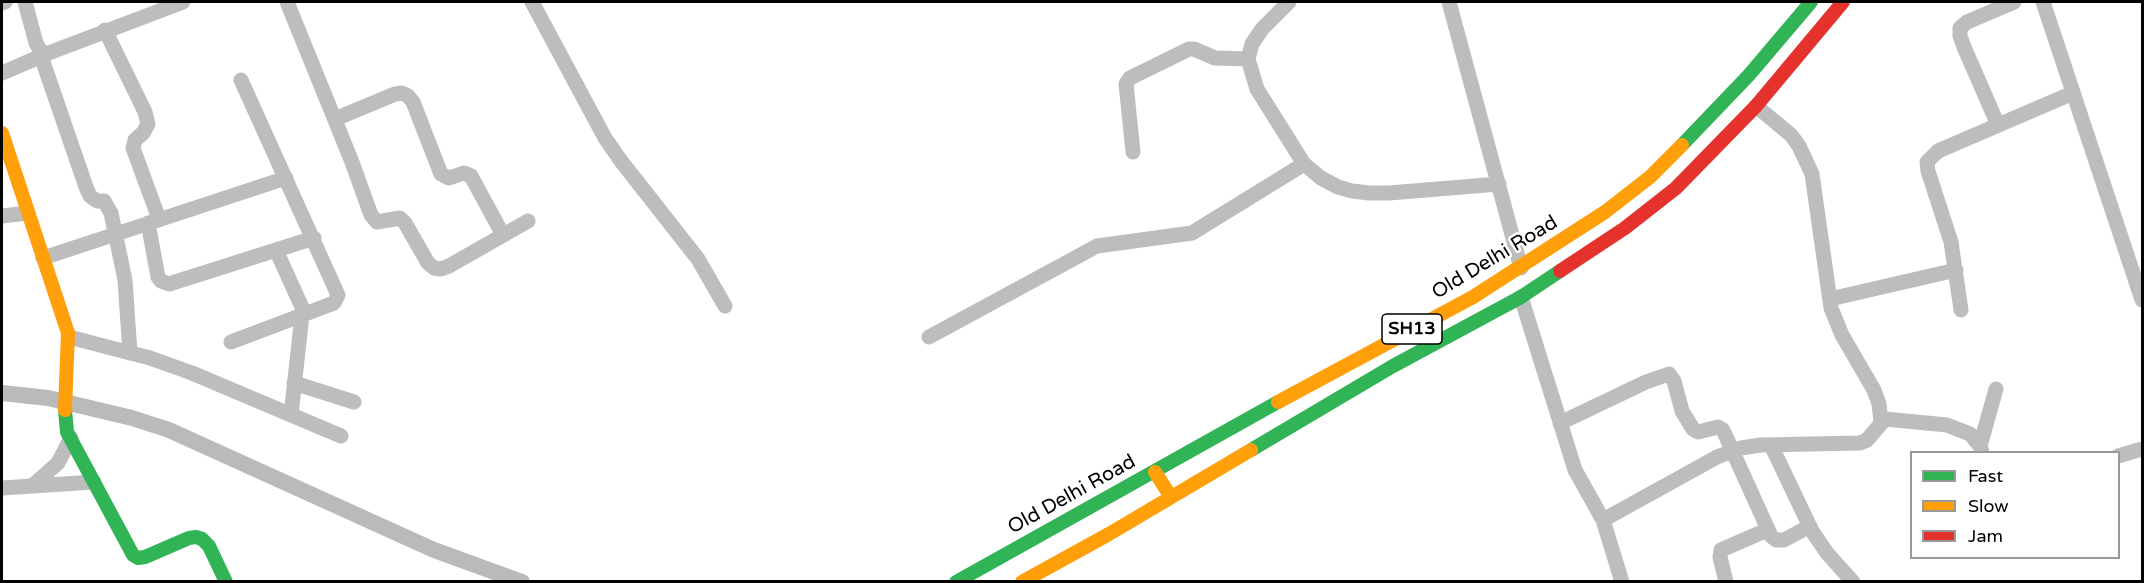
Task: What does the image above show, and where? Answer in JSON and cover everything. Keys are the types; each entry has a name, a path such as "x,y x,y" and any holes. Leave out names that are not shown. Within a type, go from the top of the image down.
{"main road":[{"name":"Old Delhi Road","path":"956,582 1312,382 1473,297 1605,212 1650,177 1749,75 1811,2"},
{"name":"SH13","path":"1023,582 1393,366 1521,297 1625,228 1676,188 1756,106 1843,2"},
{"path":"2,135 69,337 65,422 71,438 133,555 138,558 145,557 196,537 209,546 226,582"},
{"path":"1155,472 1170,497"}],"street":[{"path":"25,2 36,43 43,55 86,187 90,196 97,201 104,201 108,206 126,291 130,352"},
{"path":"2,73 105,30 146,8 183,2"},
{"path":"287,2 376,222 400,218 428,263 434,268 449,266 528,221"},
{"path":"532,2 605,138 698,259 725,306"},
{"path":"1288,2 1262,29 1252,44 1248,59 1257,89 1304,164 1321,178 1338,187 1360,192 1389,194 1499,184"},
{"path":"1449,2 1521,268"},
{"path":"1998,125 1964,47 1960,28 1967,22 2014,2"},
{"path":"2043,2 2073,93 2138,269 2142,300"},
{"path":"105,30 145,112 148,124 135,141 133,148 154,221 158,277 169,284 314,238"},
{"path":"1132,152 1126,84 1130,78 1194,49 1215,58 1248,59"},
{"path":"231,342 334,303 338,295 241,80"},
{"path":"334,119 395,94 402,93 408,96 413,102 441,174 449,178 464,173 471,176 503,235"},
{"path":"1961,310 1951,242 1928,171 1928,162 1938,151 2073,93"},
{"path":"1756,106 1791,135 1800,146 1812,174 1830,299 1838,328 1874,390 1879,404 1881,422"},
{"path":"929,337 1097,246 1192,233 1304,164"},
{"path":"43,258 286,178"},
{"path":"2,216 28,213"},
{"path":"276,250 303,314 291,416"},
{"path":"1830,299 1956,270"},
{"path":"1521,297 1575,470 1603,520 1622,582"},
{"path":"69,337 130,352 192,373 341,436"},
{"path":"1560,423 1629,389 1669,374 1674,381 1688,423 1698,432 1718,427 1727,438 1731,452 1767,530 1776,540 1784,540 1810,526"},
{"path":"294,383 354,402"},
{"path":"1981,449 1996,389"},
{"path":"1603,520 1717,457 1741,448 1860,443 1866,440 1885,419 1947,425 1970,434 1981,449"},
{"path":"32,486 58,463 71,438"},
{"path":"1771,445 1810,526 1827,553 1853,582"},
{"path":"2120,455 2142,449"},
{"path":"2,488 94,482"},
{"path":"1726,582 1719,557 1721,550 1767,530"}],"waterway":[{"path":"2,393 48,398 132,418 169,430 434,550 522,582"}],"traffic: fast":[{"path":"1682,145 1749,75 1811,2"},
{"path":"1251,450 1393,366 1521,297 1560,271"},
{"path":"956,582 1278,402"},
{"path":"65,410 67,432 133,555 138,558 145,557 196,537 209,546 226,582"}],"traffic: slow":[{"path":"2,133 68,333 65,410"},
{"path":"1278,402 1473,297 1605,212 1650,177 1682,145"},
{"path":"1022,582 1109,534 1251,450"},
{"path":"1155,472 1171,497"}],"traffic: jam":[{"path":"1560,271 1625,228 1676,188 1756,106 1843,2"}]}
